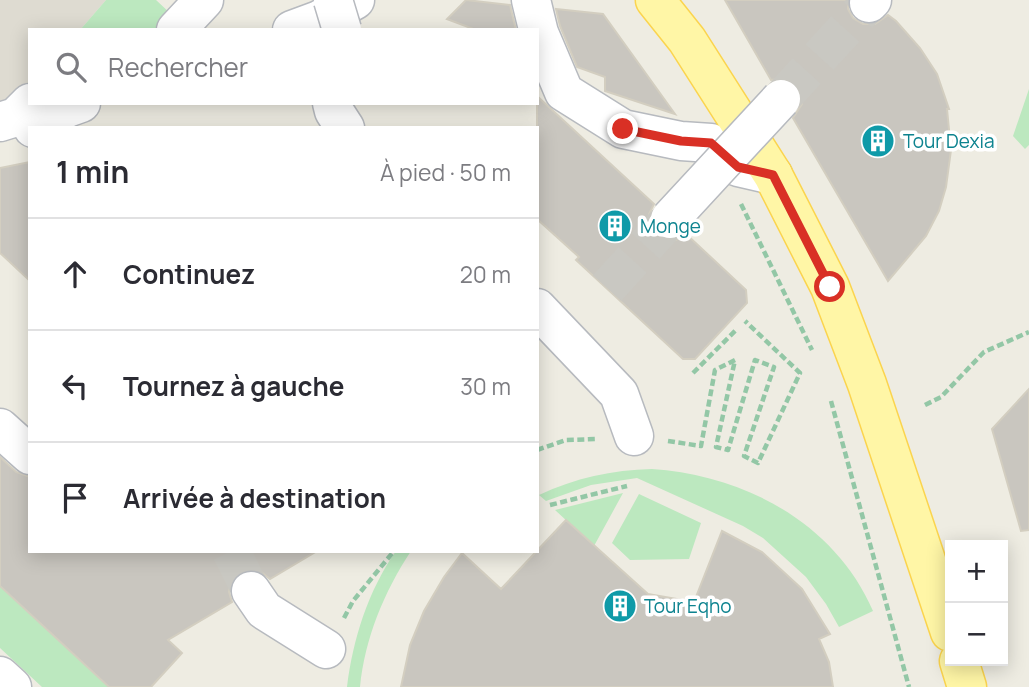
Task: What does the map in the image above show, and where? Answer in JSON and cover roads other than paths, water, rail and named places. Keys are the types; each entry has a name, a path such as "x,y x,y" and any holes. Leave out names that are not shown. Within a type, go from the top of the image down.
{"main road":[{"path":"655,0 687,40 773,175 830,287 867,384 945,617"},
{"path":"961,666 967,687"}],"street":[{"path":"178,28 204,0"},
{"path":"332,0 341,28"},
{"path":"297,28 319,20 355,0"},
{"path":"531,0 538,28"},
{"path":"539,33 564,92 623,129 681,141 711,143 738,167 773,175"},
{"path":"670,219 782,99"},
{"path":"18,127 75,105"},
{"path":"332,105 344,126"},
{"path":"539,310 619,394 634,436"},
{"path":"0,428 28,453"},
{"path":"251,591 264,610 326,649"},
{"path":"0,676 12,687"}],"tunnel":[{"path":"781,99 869,3"},
{"path":"607,288 670,219"},
{"path":"232,553 251,591"}],"place":[{"name":"Tour Dexia","path":"878,141"},
{"name":"Monge","path":"615,226"},
{"name":"Tour Eqho","path":"620,606"}]}
